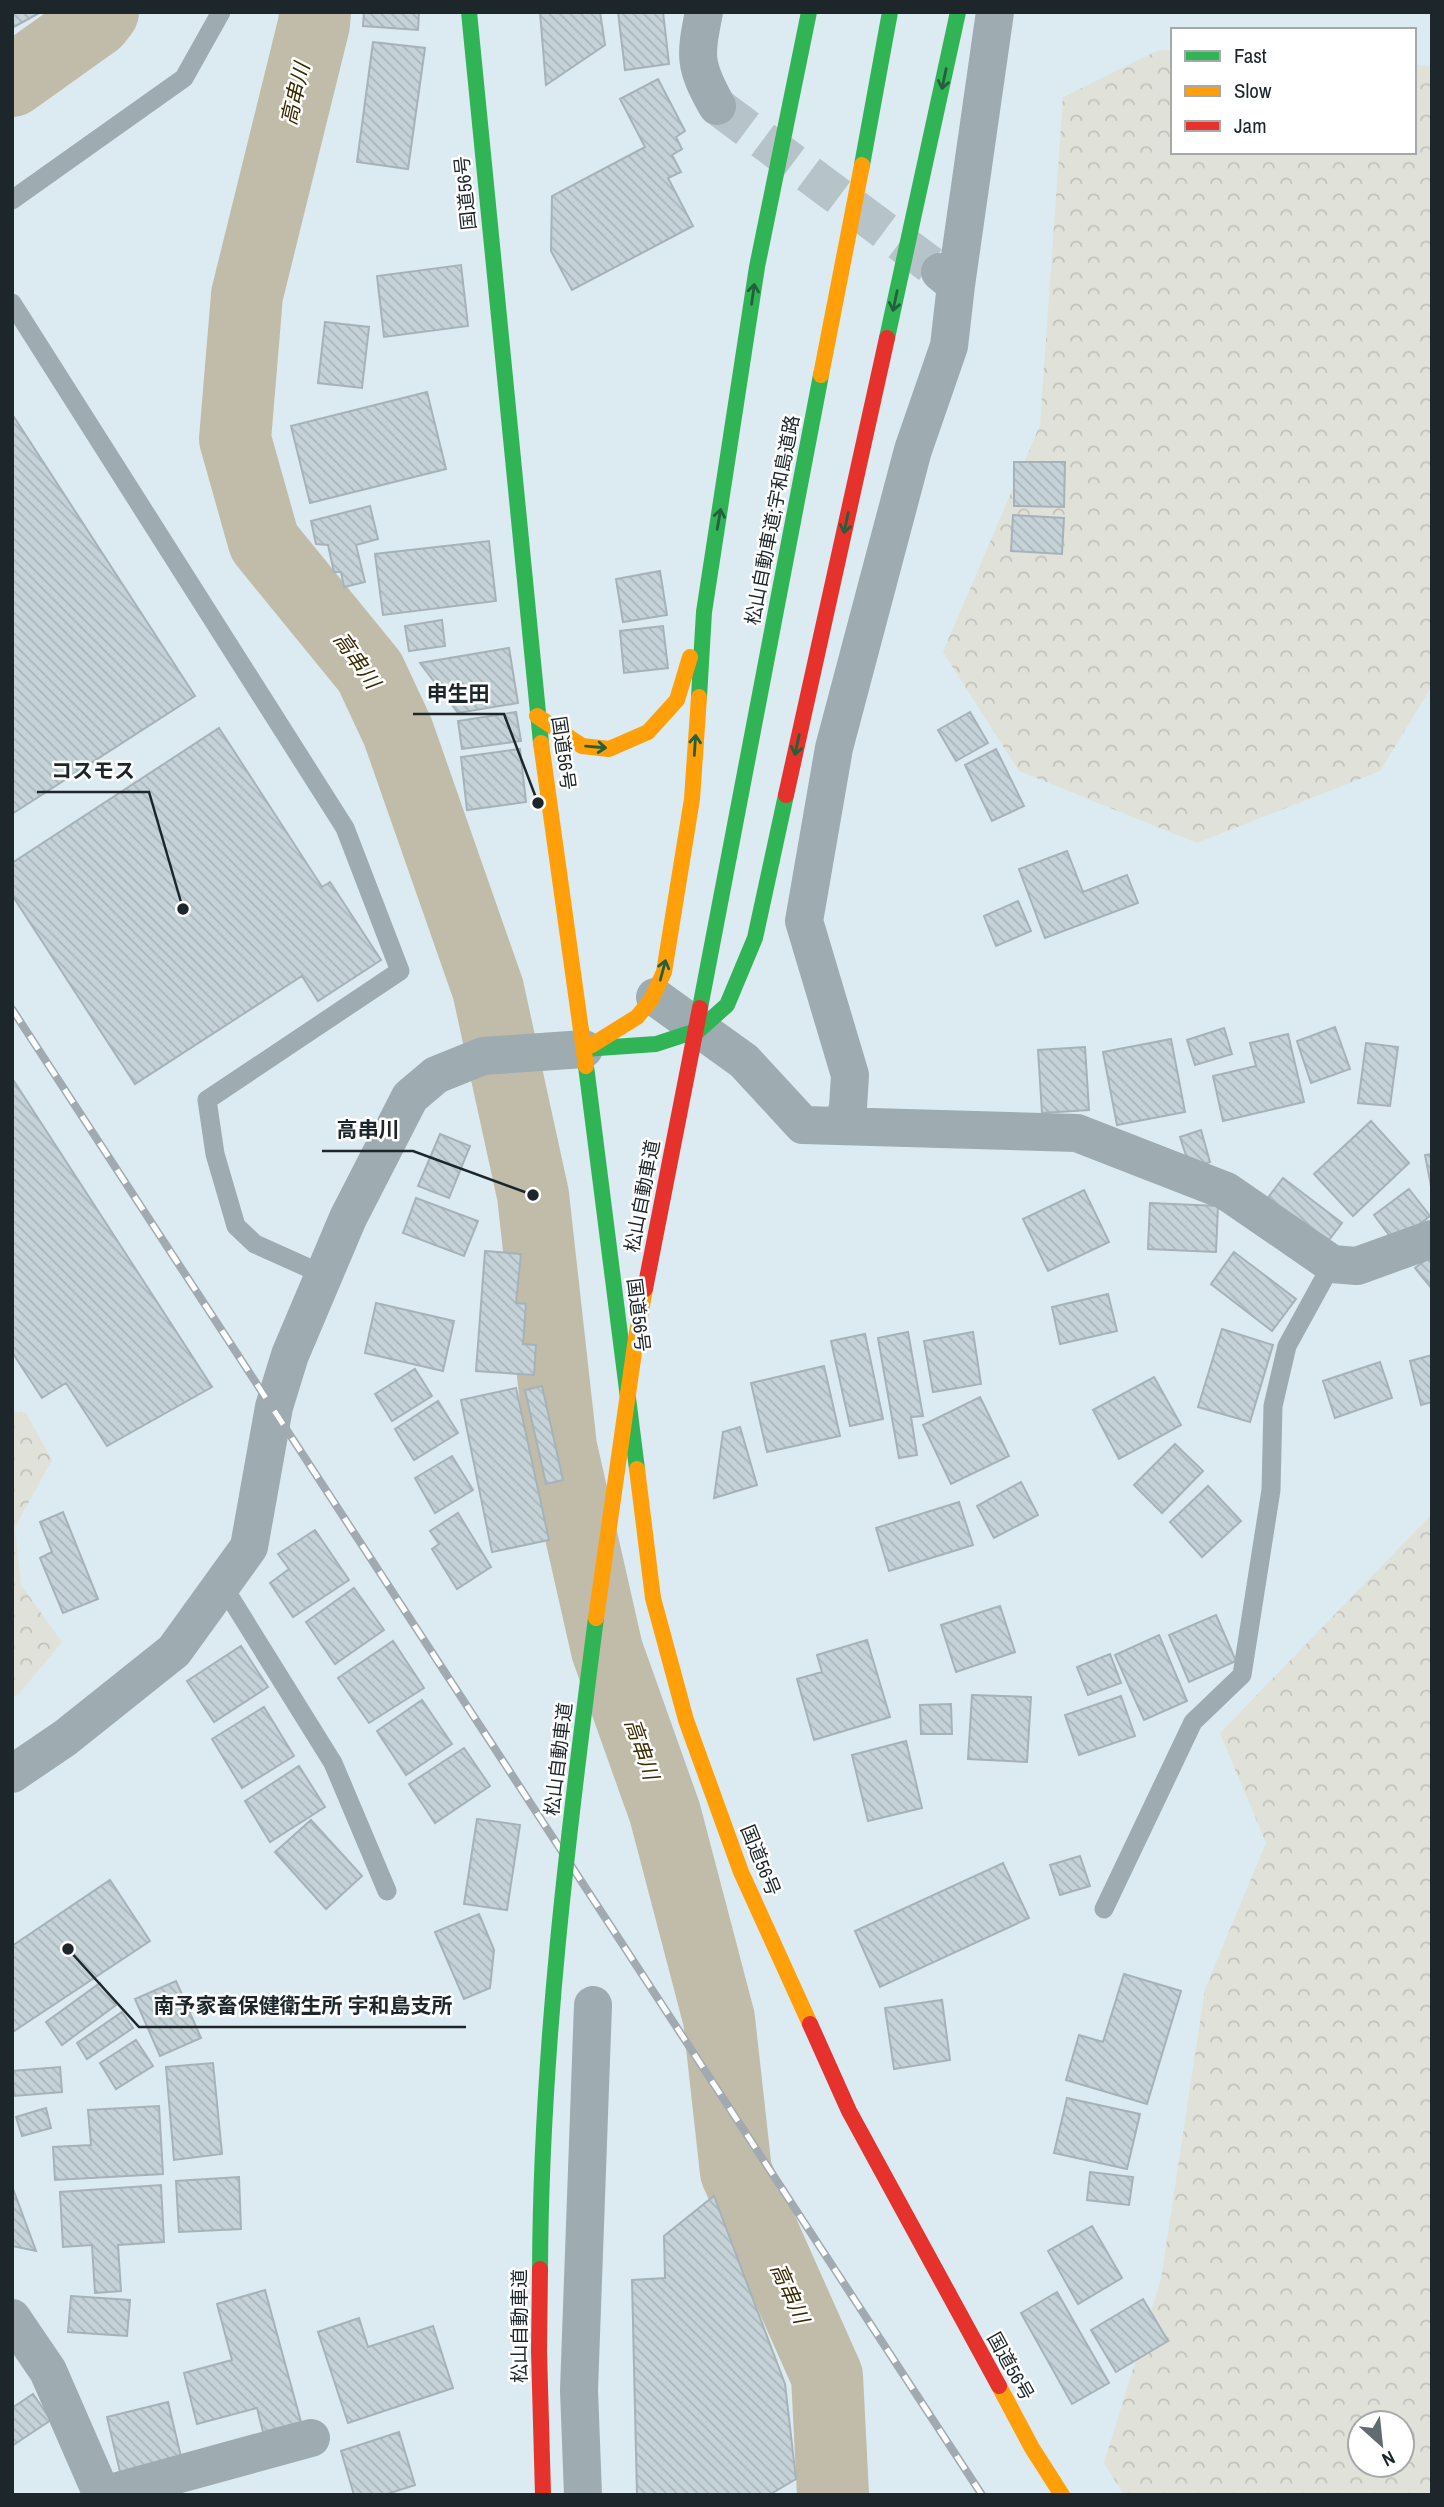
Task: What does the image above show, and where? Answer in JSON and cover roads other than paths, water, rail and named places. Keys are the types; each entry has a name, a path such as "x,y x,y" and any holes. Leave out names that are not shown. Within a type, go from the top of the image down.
{"highway":[{"name":"国道56号","path":"469,12 537,716 584,1049 653,1598 686,1720 741,1872 849,2111 1032,2448 1062,2495"},
{"path":"584,1049 639,1017 654,997 664,972 692,799 704,612 757,267 810,12"},
{"name":"松山自動車道;宇和島道路","path":"697,1033 890,12"},
{"path":"584,1049 656,1044 697,1033 727,1005 755,937 958,12"},
{"path":"537,716 582,746 609,749 648,732 677,700 704,612"},
{"name":"松山自動車道","path":"543,2495 539,2351 540,2196 551,2011 603,1561 636,1338 697,1033"}],"street":[{"path":"704,12 696,51 702,79 717,106"},
{"path":"843,1125 848,1107 850,1075 804,921 834,748 913,450 949,346 948,278 995,12"},
{"path":"654,997 697,1033 744,1061 803,1125 1077,1133 1226,1191 1332,1264 1357,1266 1432,1239"},
{"path":"12,1774 65,1738 174,1651 249,1547 274,1407 290,1355 348,1217 410,1097 436,1076 483,1056 584,1049"},
{"path":"583,2495 579,2390 593,2005"},
{"path":"12,2318 48,2371 102,2495 311,2438"}],"lane":[{"path":"12,200 184,78 220,12"},
{"path":"12,303 345,828 400,971 207,1100 215,1154 236,1226 255,1244 324,1275"},
{"path":"1104,1909 1193,1722 1242,1675 1271,1490 1273,1406 1287,1346 1332,1264"},
{"path":"223,1586 333,1763 387,1891"}],"waterway":[{"path":"12,81 96,21 103,12"},
{"name":"高串川","path":"315,12 247,295 235,439 264,542 370,672 398,732 488,989 533,1195 561,1447 607,1650 665,1813 719,2019 736,2172 827,2376 833,2495"}],"tunnel":[{"path":"717,106 932,266"}],"railway":[{"path":"12,1009 982,2495"}],"place":[{"name":"申生田","path":"538,803"},
{"name":"コスモス","path":"183,909"},
{"name":"高串川","path":"533,1195"},
{"name":"南予家畜保健衛生所 宇和島支所","path":"68,1949"}]}
